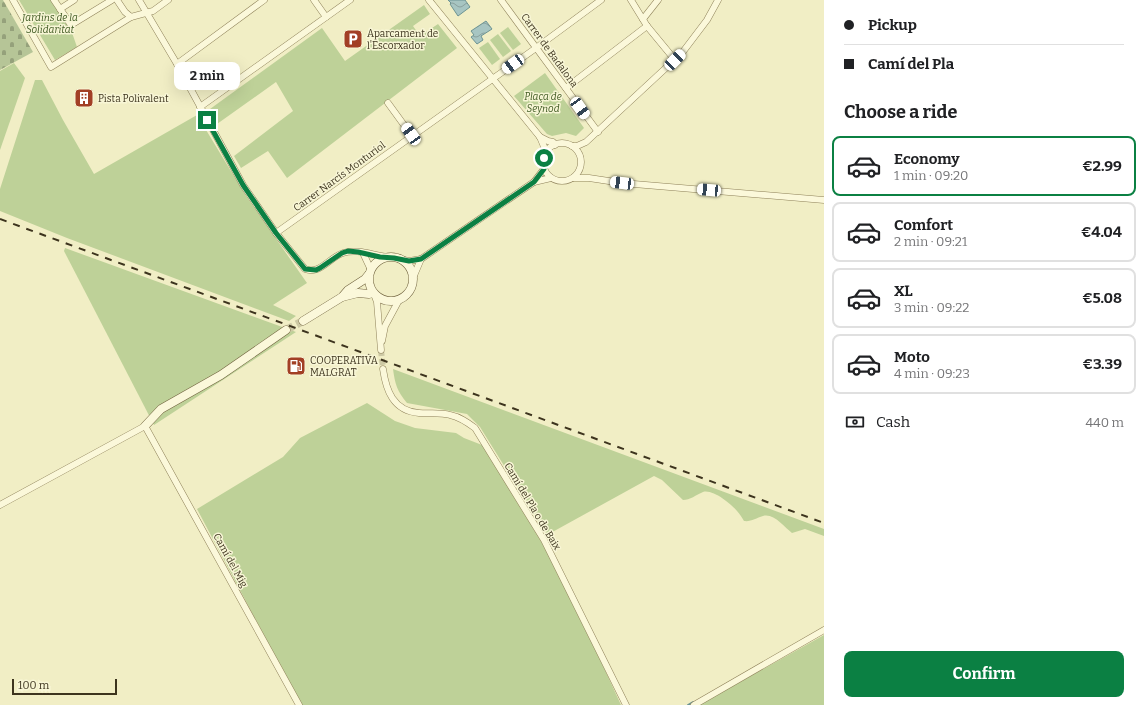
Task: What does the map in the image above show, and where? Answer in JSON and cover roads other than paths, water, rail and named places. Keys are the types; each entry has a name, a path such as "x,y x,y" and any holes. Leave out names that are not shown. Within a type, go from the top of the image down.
{"street":[{"path":"13,0 51,67 131,17 153,11 168,0"},
{"path":"54,0 71,25 112,0"},
{"path":"60,9 74,0"},
{"path":"117,0 125,12 131,17"},
{"path":"139,0 177,64 243,185 276,233 307,270 320,268 342,253 353,251 409,261 421,259 534,182 544,169"},
{"path":"177,64 264,0"},
{"path":"314,0 326,17"},
{"path":"200,107 350,0"},
{"path":"429,0 540,138 545,149 545,154"},
{"name":"Carrer de Badalona","path":"501,0 598,132"},
{"name":"Carrer Narcís Monturiol","path":"276,233 536,48 600,0"},
{"path":"631,0 647,26 675,60"},
{"path":"644,19 658,0"},
{"path":"572,146 578,146 586,142 598,132 675,60 696,35 718,0"},
{"path":"566,88 647,26"},
{"path":"388,103 412,136"},
{"path":"540,138 548,142 553,142 555,145"},
{"path":"580,156 586,142"},
{"path":"564,143 572,146 577,150 580,156 581,166 578,174 573,178 562,182 551,178 544,169 543,160 545,154 549,148 555,145 564,143"},
{"path":"581,166 589,178"},
{"path":"534,182 551,178"},
{"path":"573,178 589,178 622,183 824,200"},
{"path":"363,253 370,272 369,284 377,302 381,347 385,326 399,300"},
{"path":"342,297 348,290 365,279 378,261 389,257"},
{"path":"399,259 406,263 411,270 413,278"},
{"path":"303,321 342,297 358,293 374,293 386,301 393,302 399,300 406,296 410,291 413,278 421,259"},
{"path":"0,505 145,426 161,409 221,375 286,330"},
{"name":"Camí del Pla o de Baix","path":"383,369 388,392 402,407 419,413 450,415 465,420 475,428 544,540 626,705"},
{"name":"Camí del Mig","path":"145,426 299,705"},
{"path":"694,705 824,630"}],"water":[{"path":"448,0 465,0 470,7 458,16"},
{"path":"486,21 492,29 481,36 483,40 477,44 471,37 474,35 471,31"}],"waterway":[{"path":"688,705 693,702"}],"tunnel":[{"path":"286,330 303,321"},
{"path":"381,350 383,369"}],"railway":[{"path":"0,219 824,523"}],"place":[{"name":"Aparcament de l'Escorxador","path":"353,39"},
{"name":"Pista Polivalent","path":"84,98"},
{"name":"COOPERATIVA MALGRAT","path":"296,366"}],"park label":[{"name":"Jardins de la Solidaritat","path":"50,22"},
{"name":"Plaça de Seynod","path":"543,102"}]}
